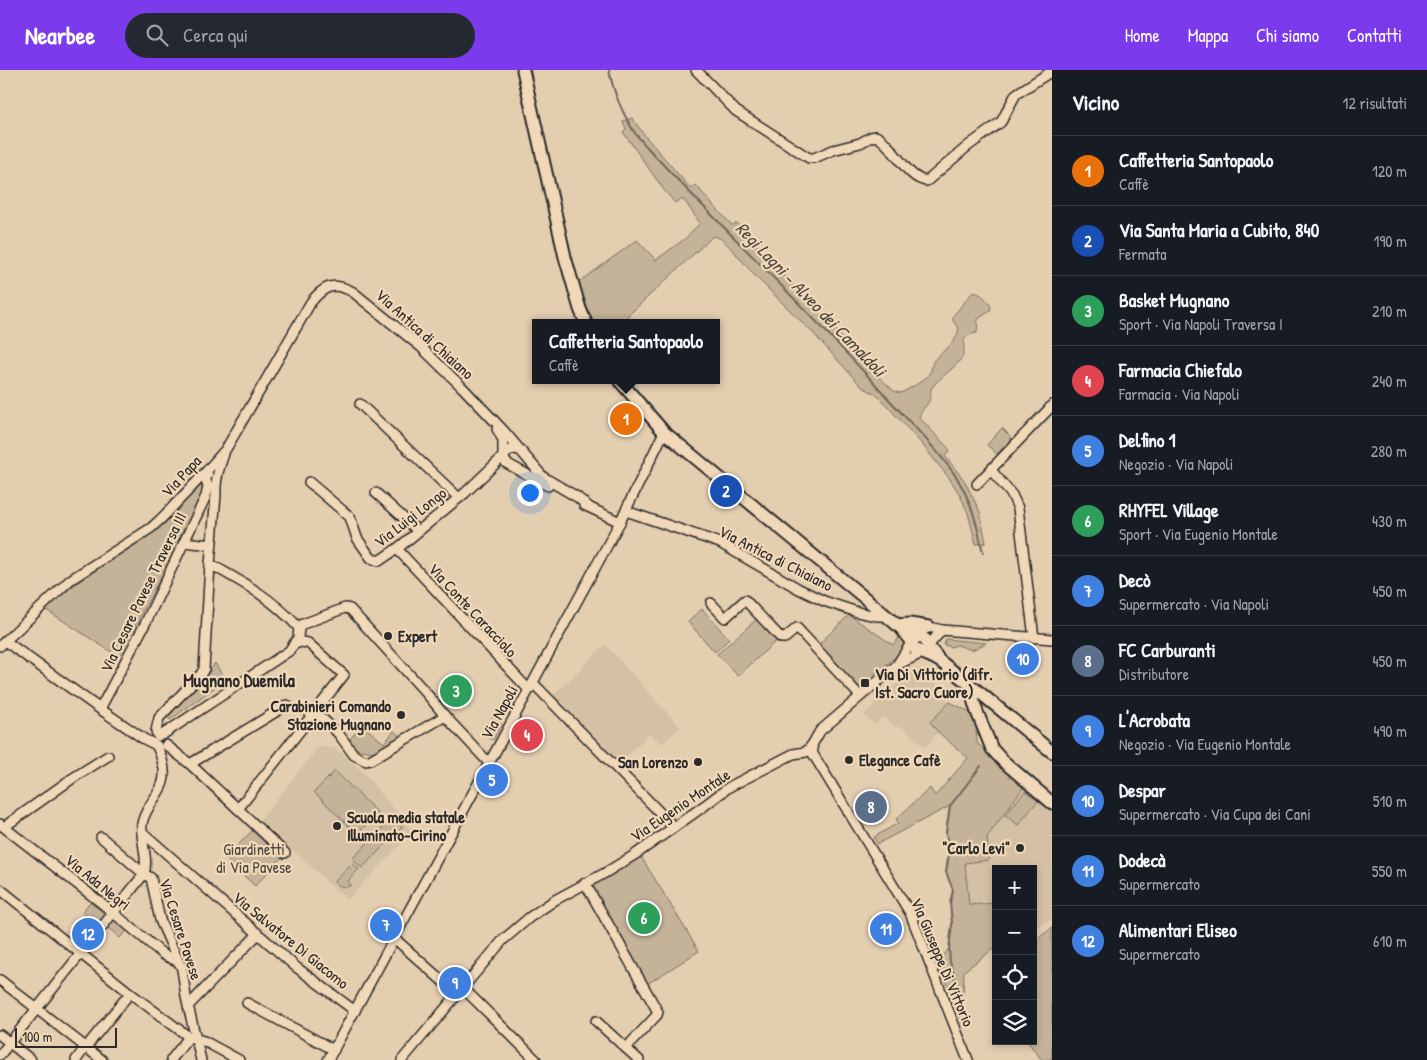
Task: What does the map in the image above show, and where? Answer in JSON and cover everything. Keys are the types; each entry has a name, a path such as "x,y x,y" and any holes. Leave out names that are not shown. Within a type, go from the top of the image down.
{"main road":[{"path":"523,70 565,257 584,319"},
{"path":"622,384 664,432 914,639 925,639 924,651 939,660 1052,752"},
{"path":"899,626 910,624 929,627"},
{"path":"972,687 974,704 992,749 1003,761 1052,803"},
{"path":"983,727 983,717 986,711 996,707"}],"street":[{"path":"696,70 736,111 809,158 860,143 876,136 888,145 914,176 921,180 927,180 1001,122 1016,94 1052,70"},
{"name":"Via Antica di Chiaiano","path":"336,285 353,292 428,353 503,430 547,481 577,496 589,507"},
{"name":"Via Papa","path":"3,644 70,580 151,528 204,474 226,449 311,302 321,291 336,285"},
{"path":"360,404 459,498"},
{"path":"977,484 1052,405"},
{"name":"Via Antica di Chiaiano","path":"488,414 503,440 503,456 506,462 576,502 620,522"},
{"name":"Via Napoli","path":"328,1060 626,511 664,432"},
{"path":"159,741 156,731 159,718 204,669 216,484 219,467 226,449"},
{"name":"Via Luigi Longo","path":"309,482 350,516 356,538 371,558 379,561 398,548 459,498 510,450 520,450"},
{"path":"529,476 537,470"},
{"path":"990,470 1012,495 1018,508 1034,638"},
{"path":"204,474 214,479 216,484"},
{"name":"Via Cesare Pavese Traversa III","path":"100,709 146,622 208,491 204,474"},
{"path":"376,493 418,532"},
{"name":"Via Antica di Chiaiano","path":"626,511 720,544 824,601 857,612 877,616 884,614"},
{"path":"184,542 211,545"},
{"name":"Via Conte Caracciolo","path":"398,548 405,558 530,687 674,828"},
{"path":"159,741 288,651 298,638 298,628 288,616 260,593 210,564"},
{"path":"711,602 725,618 745,600 781,638 785,638 797,628 860,696"},
{"path":"298,628 303,624 345,608 350,609 488,763"},
{"path":"896,665 914,639 924,629 929,627 942,630 1052,640"},
{"path":"812,746 820,731 896,665 924,651 942,630"},
{"path":"238,809 344,674 308,643 301,642 295,644"},
{"path":"3,644 133,731 159,741 190,764 285,853"},
{"path":"190,764 288,705"},
{"path":"315,712 338,733 354,755 366,761 445,716"},
{"name":"Via Cesare Pavese","path":"159,741 164,780 143,820 142,832 146,854 144,874 151,878 160,920 182,969 193,1038 201,1060"},
{"name":"Via Eugenio Montale","path":"402,1060 503,940 530,917 554,900 625,861 674,828 729,787 793,754 804,745 812,746"},
{"name":"Via Giuseppe Di Vittorio","path":"812,746 814,754 910,913 968,1060"},
{"path":"2,825 108,756"},
{"name":"Via Ada Negri","path":"2,825 164,954 179,962"},
{"name":"Via Salvatore Di Giacomo","path":"142,832 296,967 354,1011"},
{"path":"0,1055 144,874 101,837"},
{"path":"585,883 658,1012 626,1048"},
{"path":"0,890 130,993 193,1038 204,1041 239,1060"},
{"path":"188,1006 258,934"},
{"path":"394,938 459,990 536,1060"},
{"path":"0,980 102,1060"},
{"path":"76,1060 130,993"},
{"path":"247,1003 334,1050"},
{"path":"596,1022 639,1060"},
{"path":"0,1035 32,1060"},
{"path":"171,1060 193,1038"}],"shaded area":[{"path":"605,644 680,727 662,744 649,734 617,765 552,696"},
{"path":"918,668 943,690 941,694 950,702 930,722 938,732 925,747 902,727 896,727 883,716 875,725 864,715 890,689"},
{"name":"Scuola media statale Illuminato-Cirino","path":"319,746 337,749 363,772 413,832 347,900 260,820"},
{"name":"\"Carlo Levi\"","path":"1024,787 1052,811 1052,918 1043,925 1037,925 1037,865 992,865 992,903 969,905 965,863 989,860 987,837"}],"green space":[{"path":"632,118 691,189 696,185 732,225 737,223 806,300 823,315 845,341 894,391 903,392 929,374 934,361 956,338 959,328 953,321 953,316 973,292 986,299 991,307 990,311 978,319 977,333 970,334 964,339 961,359 932,388 930,399 919,417 950,450 945,456 964,480 980,512 986,543 976,544 968,513 960,495 921,443 881,399 862,387 813,333 756,277 720,238 713,236 624,319 591,319 579,282 637,240 656,260 686,238 700,223 684,200 679,200 675,203 664,190 623,132 626,129 623,121"},
{"path":"1002,428 1012,438 997,454 987,445"},
{"path":"199,486 202,486 204,489 203,497 119,657 45,609 78,582 157,529"},
{"path":"702,609 729,639 715,652 688,622"},
{"path":"849,615 893,645 900,637 908,644 899,654 858,688 818,645"},
{"path":"758,618 778,639 738,676 717,654"},
{"path":"946,639 986,643 972,650 957,645 951,647 944,645"},
{"path":"215,663 225,680 170,720 167,716 206,677"},
{"path":"950,702 975,715 977,743 1025,785 987,837 989,860 965,863 969,905 992,903 992,950 964,971 962,1023 938,961 949,949 952,924 950,903 953,890 946,873 949,853 946,832 950,806 877,844 874,837 898,823 896,819 930,788 935,796 968,758 938,732 930,722"},
{"path":"492,718 502,724 493,740 483,735"},
{"path":"362,725 384,743 394,731 400,736 373,752 356,749 350,739"},
{"path":"335,771 378,813 357,834 314,792"},
{"path":"1025,791 1038,801 1018,825 1005,815"},
{"path":"394,816 402,825 402,828 362,868 352,859"},
{"name":"Giardinetti di Via Pavese","path":"252,831 266,844 273,845 284,855 255,886 225,858"},
{"path":"640,855 699,951 647,984 590,884"},
{"path":"352,864 359,869 348,881 351,885 347,887 334,882"},
{"path":"90,902 106,915 98,925 82,912"},
{"path":"114,918 128,929 120,938 107,927"},
{"path":"1052,928 1052,1059 1042,1060 1030,1045 1037,1045 1037,939"}],"waterway":[{"name":"Regi Lagni - Alveo dei Camaldoli","path":"609,70 623,111 640,139 684,187 829,334 941,456 957,478 970,505 983,553"},
{"name":"Regi Lagni - Alveo dei Camaldoli","path":"959,993 950,962 949,949 952,924 950,903 953,890 946,872 949,853 946,832 950,806 981,766"}],"place":[{"name":"Caffetteria Santopaolo","path":"626,419"},
{"name":"Via Santa Maria a Cubito, 840","path":"726,491"},
{"name":"Expert","path":"388,636"},
{"name":"Despar","path":"1023,659"},
{"name":"Via Di Vittorio (difr. Ist. Sacro Cuore)","path":"865,683"},
{"name":"Basket Mugnano","path":"456,691"},
{"name":"Carabinieri Comando Stazione Mugnano","path":"401,715"},
{"name":"Farmacia Chiefalo","path":"527,735"},
{"name":"Elegance Cafè","path":"849,760"},
{"name":"San Lorenzo","path":"698,762"},
{"name":"Delfino 1","path":"492,780"},
{"name":"FC Carburanti","path":"871,807"},
{"name":"Scuola media statale Illuminato-Cirino","path":"337,826"},
{"name":"\"Carlo Levi\"","path":"1020,848"},
{"name":"RHYFEL Village","path":"644,918"},
{"name":"Decò","path":"386,925"},
{"name":"Dodecà","path":"886,929"},
{"name":"Alimentari Eliseo","path":"88,934"},
{"name":"L'Acrobata","path":"455,983"}],"district":[{"name":"Mugnano Duemila","path":"239,680"}]}
